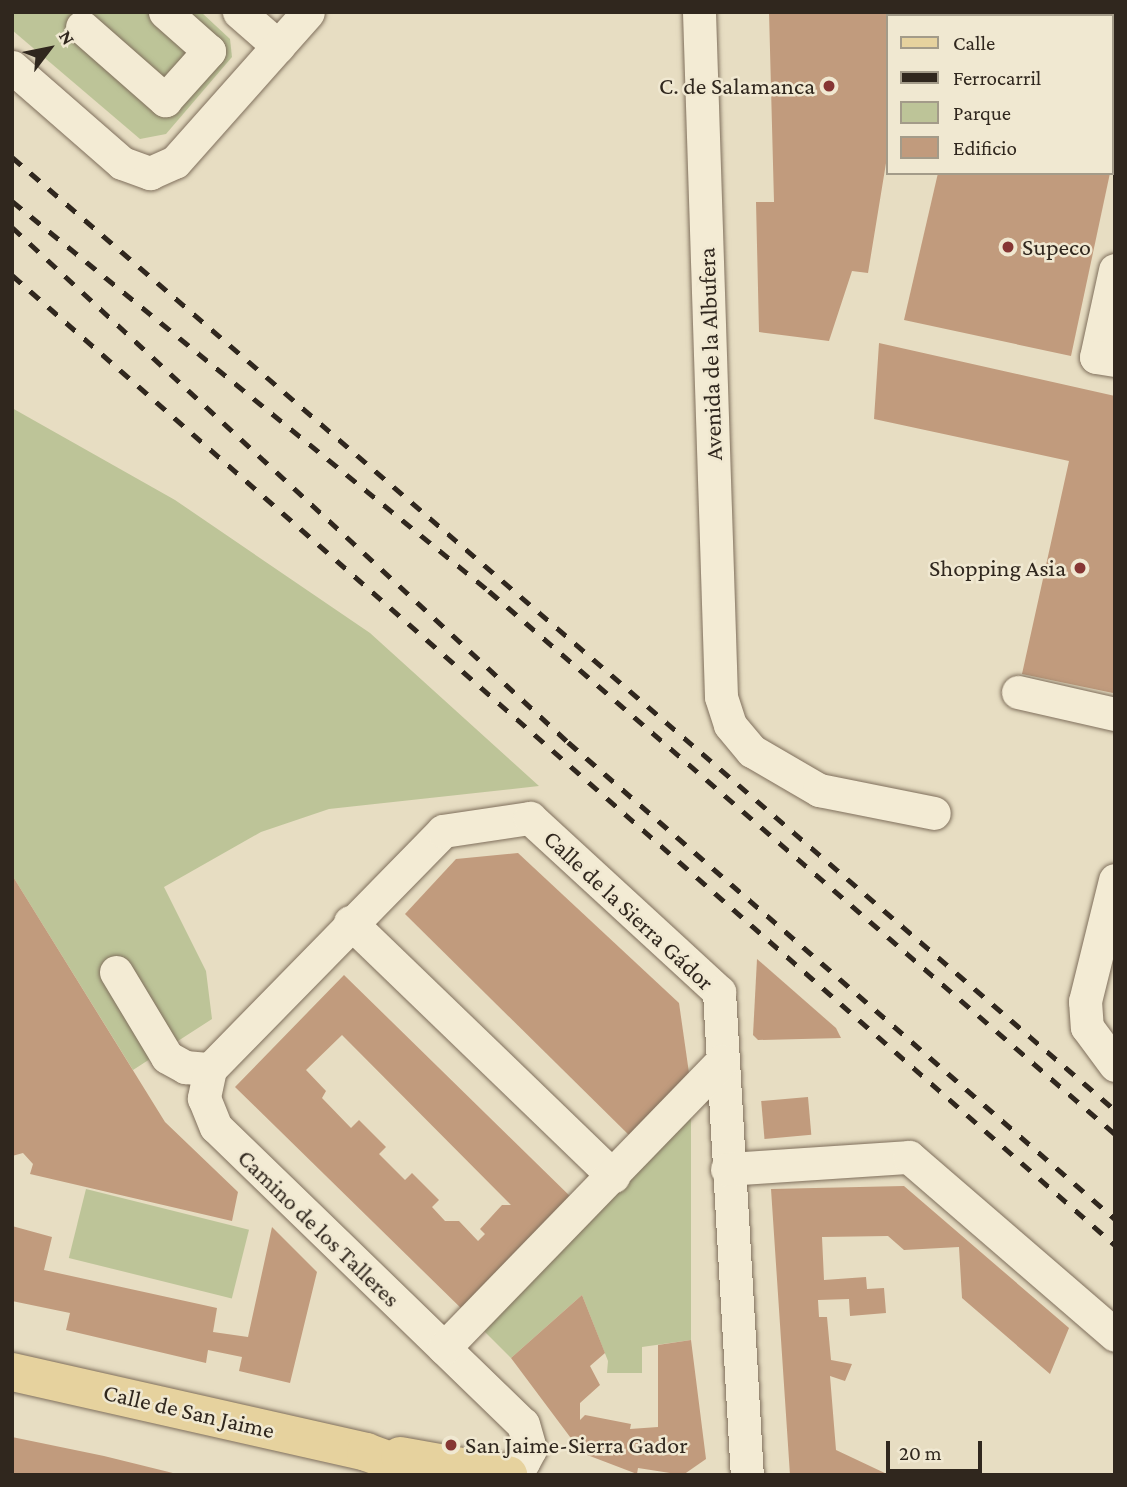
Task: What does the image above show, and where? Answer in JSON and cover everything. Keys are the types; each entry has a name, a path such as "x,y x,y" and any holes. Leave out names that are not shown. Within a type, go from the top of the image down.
{"main road":[{"name":"Calle de San Jaime","path":"12,1372 366,1452 504,1474"},
{"name":"Calle de San Jaime","path":"366,1452 429,1475"}],"street":[{"path":"82,27 165,100 209,51 165,12"},
{"path":"239,12 278,46"},
{"path":"12,67 122,163 150,173 175,162 308,12"},
{"name":"Avenida de la Albufera","path":"699,12 721,696 730,725 752,751 819,790 934,813"},
{"path":"1114,278 1096,357 1115,360"},
{"path":"1018,692 1115,715"},
{"name":"Calle de la Sierra Gádor","path":"210,1069 443,831 530,818 719,992 727,1169 747,1475"},
{"path":"1115,880 1086,1001 1087,1027 1115,1065"},
{"path":"351,922 613,1176"},
{"path":"117,972 167,1057 185,1067 210,1069"},
{"path":"444,1348 722,1061"},
{"name":"Camino de los Talleres","path":"210,1069 204,1098 216,1127 444,1348 528,1435 523,1462 504,1474"},
{"path":"727,1169 909,1157 1115,1335"}],"green space":[{"path":"12,12 201,12 230,39 232,57 166,134 140,139 12,30"},
{"path":"12,408 175,500 370,633 539,786 329,809 261,832 164,887 206,971 212,1019 133,1070 12,875"},
{"path":"691,1087 691,1340 642,1347 642,1373 607,1373 608,1361 582,1295 511,1358 467,1314"},
{"path":"86,1189 249,1230 232,1299 69,1258"}],"building":[{"path":"769,12 910,12 886,14 886,163 868,273 852,271 829,341 759,332 756,202 774,202"},
{"name":"Supeco","path":"938,175 1110,175 1071,356 904,320"},
{"name":"Shopping Asia","path":"879,343 1115,396 1113,693 1022,674 1069,461 874,419"},
{"path":"518,853 679,1003 691,1087 635,1141 405,914 456,859"},
{"path":"12,875 165,1122 238,1192 232,1221 30,1174 33,1164 23,1153 12,1156"},
{"path":"757,959 836,1028 841,1038 758,1040 753,1035"},
{"path":"344,975 576,1202 467,1314 235,1087","holes":["342,1035 511,1205 502,1205 480,1229 485,1234 478,1241 459,1221 445,1221 432,1207 439,1200 412,1173 405,1180 379,1154 386,1147 359,1120 351,1128 322,1098 326,1091 306,1070"]},
{"path":"808,1097 811,1135 764,1139 761,1101"},
{"path":"904,1186 1069,1328 1050,1374 962,1298 959,1247 904,1250 888,1236 822,1237 824,1280 866,1277 867,1289 884,1288 886,1313 850,1316 849,1299 818,1300 819,1317 827,1317 831,1360 852,1364 845,1381 830,1376 836,1450 889,1475 790,1475 771,1189"},
{"path":"12,1226 52,1237 44,1270 217,1308 213,1332 248,1337 272,1227 317,1272 290,1383 239,1371 242,1357 208,1350 206,1363 66,1330 70,1313 12,1301"},
{"path":"582,1295 605,1353 590,1366 600,1385 580,1403 580,1420 585,1415 631,1424 630,1429 658,1427 658,1345 691,1340 706,1459 683,1475 638,1468 637,1474 582,1453 511,1358"},
{"path":"12,1437 104,1456 181,1475 12,1475"}],"railway":[{"path":"12,157 1115,1110"},
{"path":"12,201 489,591 1115,1134"},
{"path":"12,227 568,742 1115,1219"},
{"path":"12,275 1115,1245"}],"place":[{"name":"C. de Salamanca","path":"829,86"},
{"name":"Supeco","path":"1008,247"},
{"name":"Shopping Asia","path":"1080,568"},
{"name":"San Jaime-Sierra Gador","path":"451,1445"}]}
